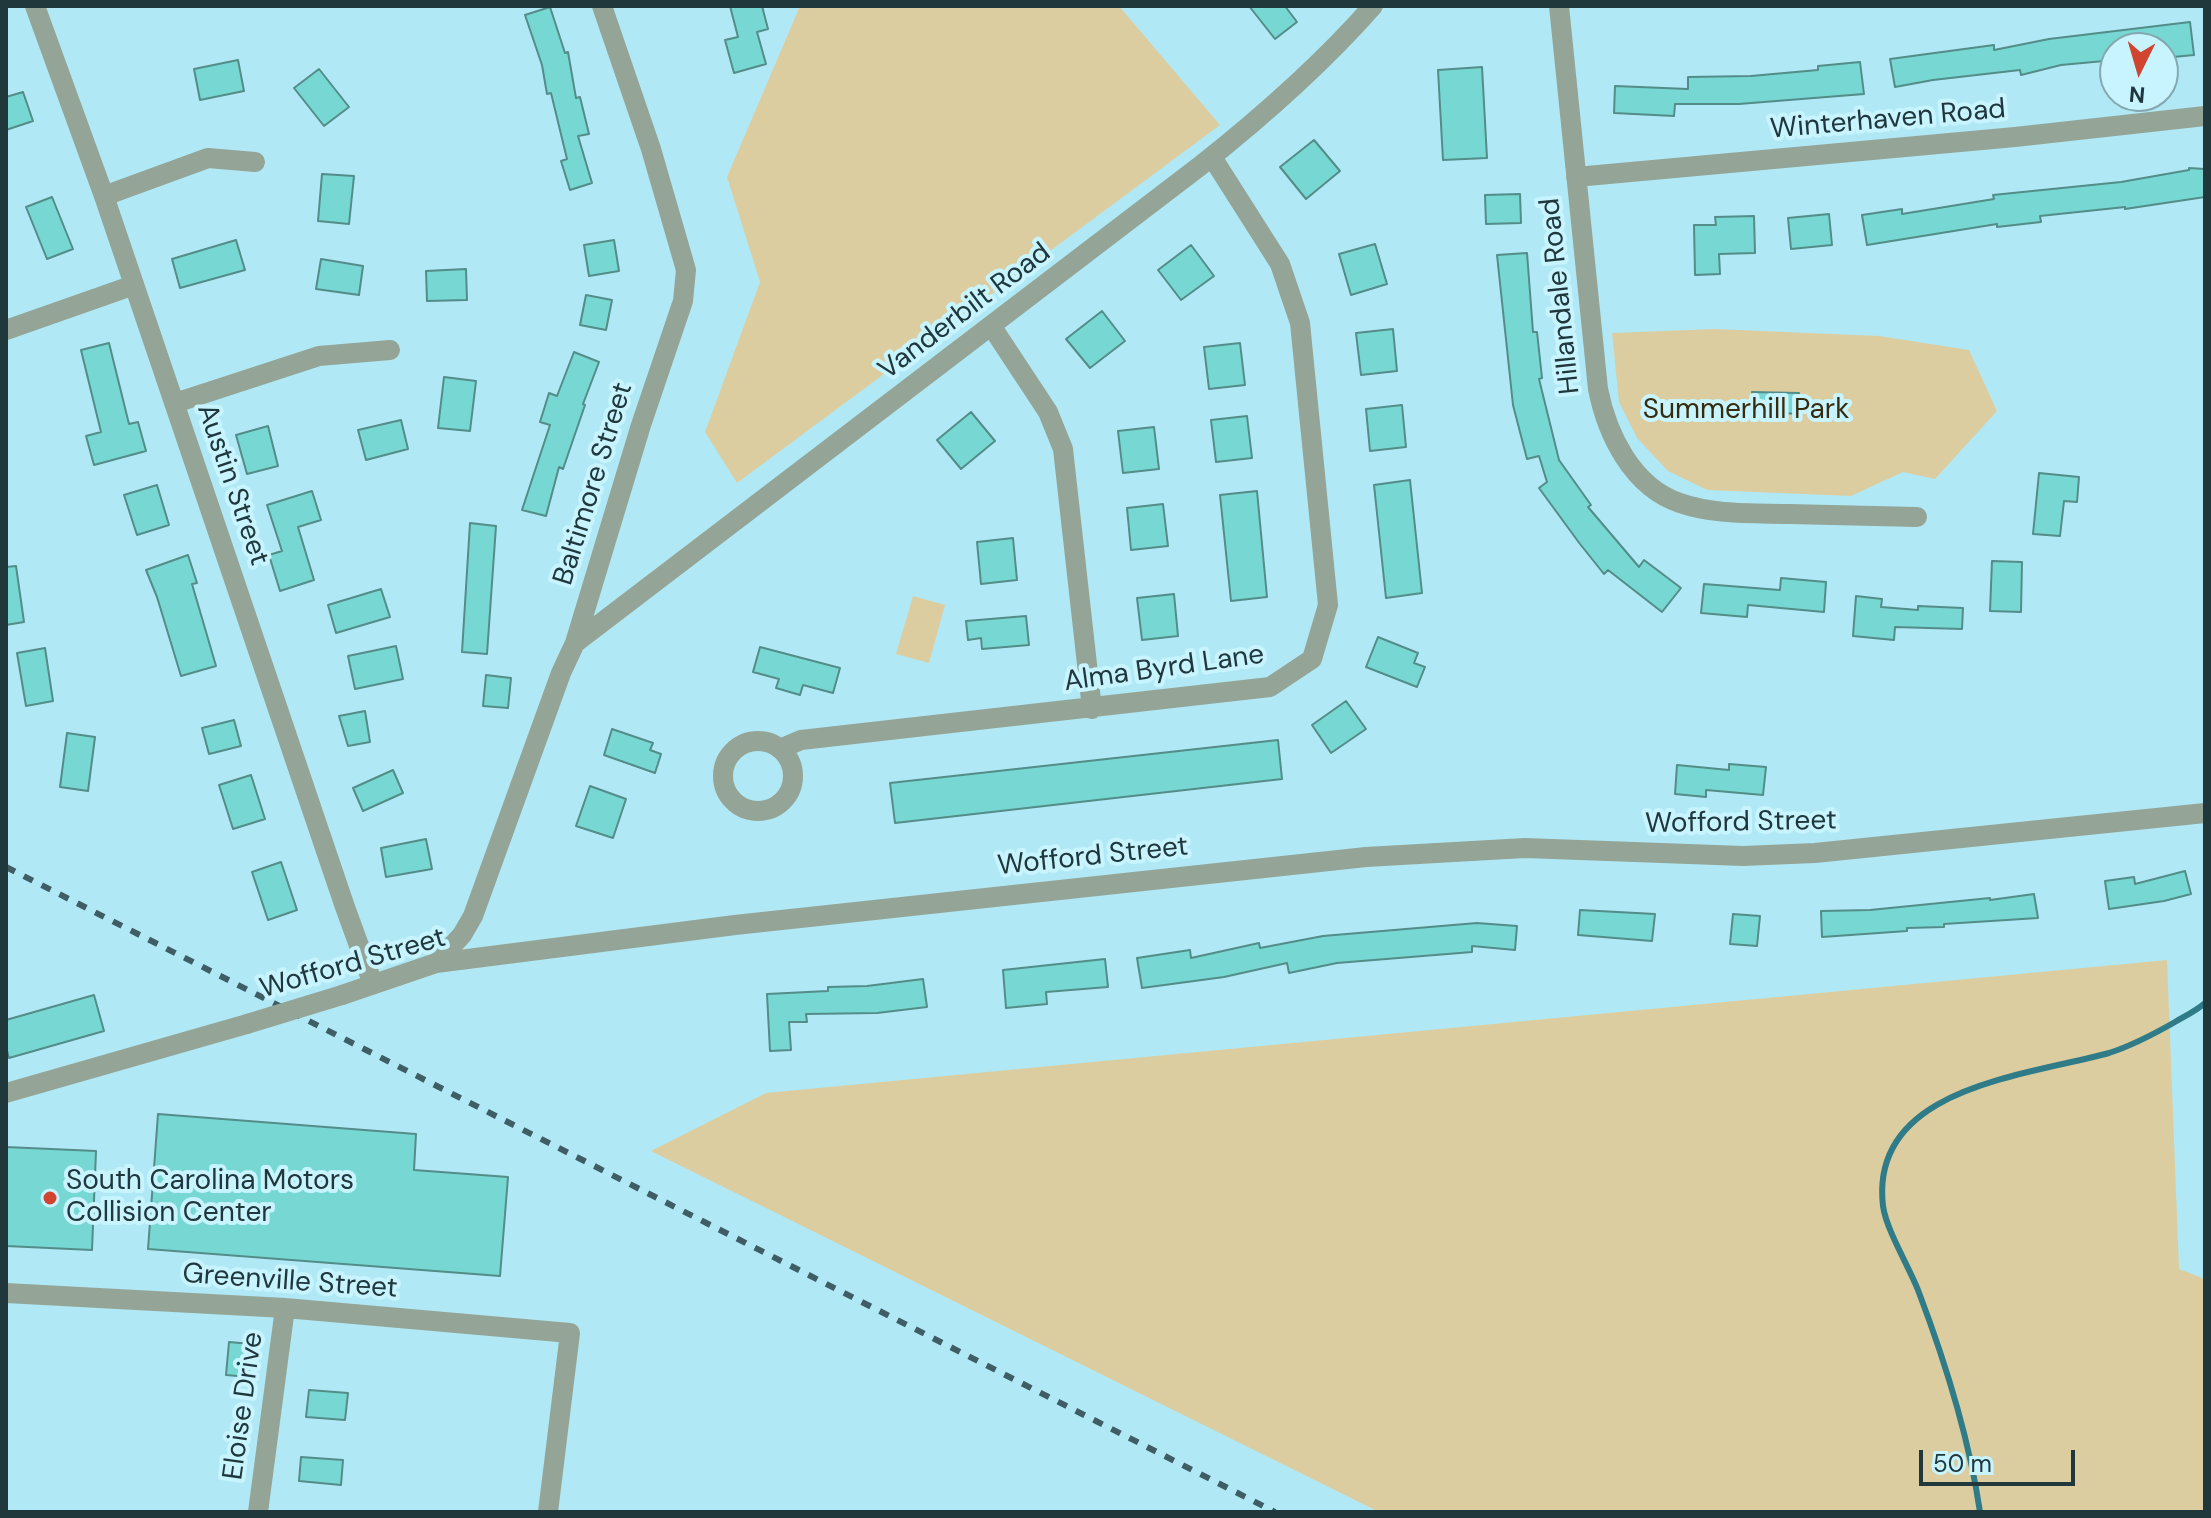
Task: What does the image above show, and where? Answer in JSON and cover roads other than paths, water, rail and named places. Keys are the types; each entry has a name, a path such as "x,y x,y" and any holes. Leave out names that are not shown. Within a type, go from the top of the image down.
{"street":[{"name":"Austin Street","path":"35,6 104,196 373,984"},
{"name":"Baltimore Street","path":"436,963 462,935 473,916 561,673 575,643 687,280 651,149 602,6"},
{"name":"Vanderbilt Road","path":"575,643 1212,157 1273,106 1342,41 1373,6"},
{"name":"Hillandale Road","path":"1559,6 1598,389 1611,435 1624,457 1639,475 1678,503 1727,513 1917,517"},
{"name":"Winterhaven Road","path":"1576,177 2015,137 2205,116"},
{"name":"Alma Byrd Lane","path":"780,749 801,740 1270,687 1312,659 1328,605 1300,323 1280,264 1212,157"},
{"path":"104,196 208,158 255,162"},
{"path":"6,330 134,285"},
{"path":"992,327 1048,412 1063,449 1092,709"},
{"path":"175,403 319,356 390,350"},
{"name":"Wofford Street","path":"6,1093 247,1024 436,963 750,923 1366,857 1525,848 1743,856 1815,853 2205,813"},
{"name":"Greenville Street","path":"6,1293 285,1308 570,1333 548,1512"},
{"name":"Eloise Drive","path":"258,1512 285,1308"}],"waterway":[{"path":"1980,1512 1963,1428 1947,1372 1918,1290 1885,1215 1885,1166 1901,1135 1926,1111 1997,1080 2117,1050 2159,1031 2205,1003"}],"railway":[{"path":"6,867 1275,1512"}],"place":[{"name":"South Carolina Motors Collision Center","path":"50,1198"}],"park label":[{"name":"Summerhill Park","path":"1746,411"}]}
